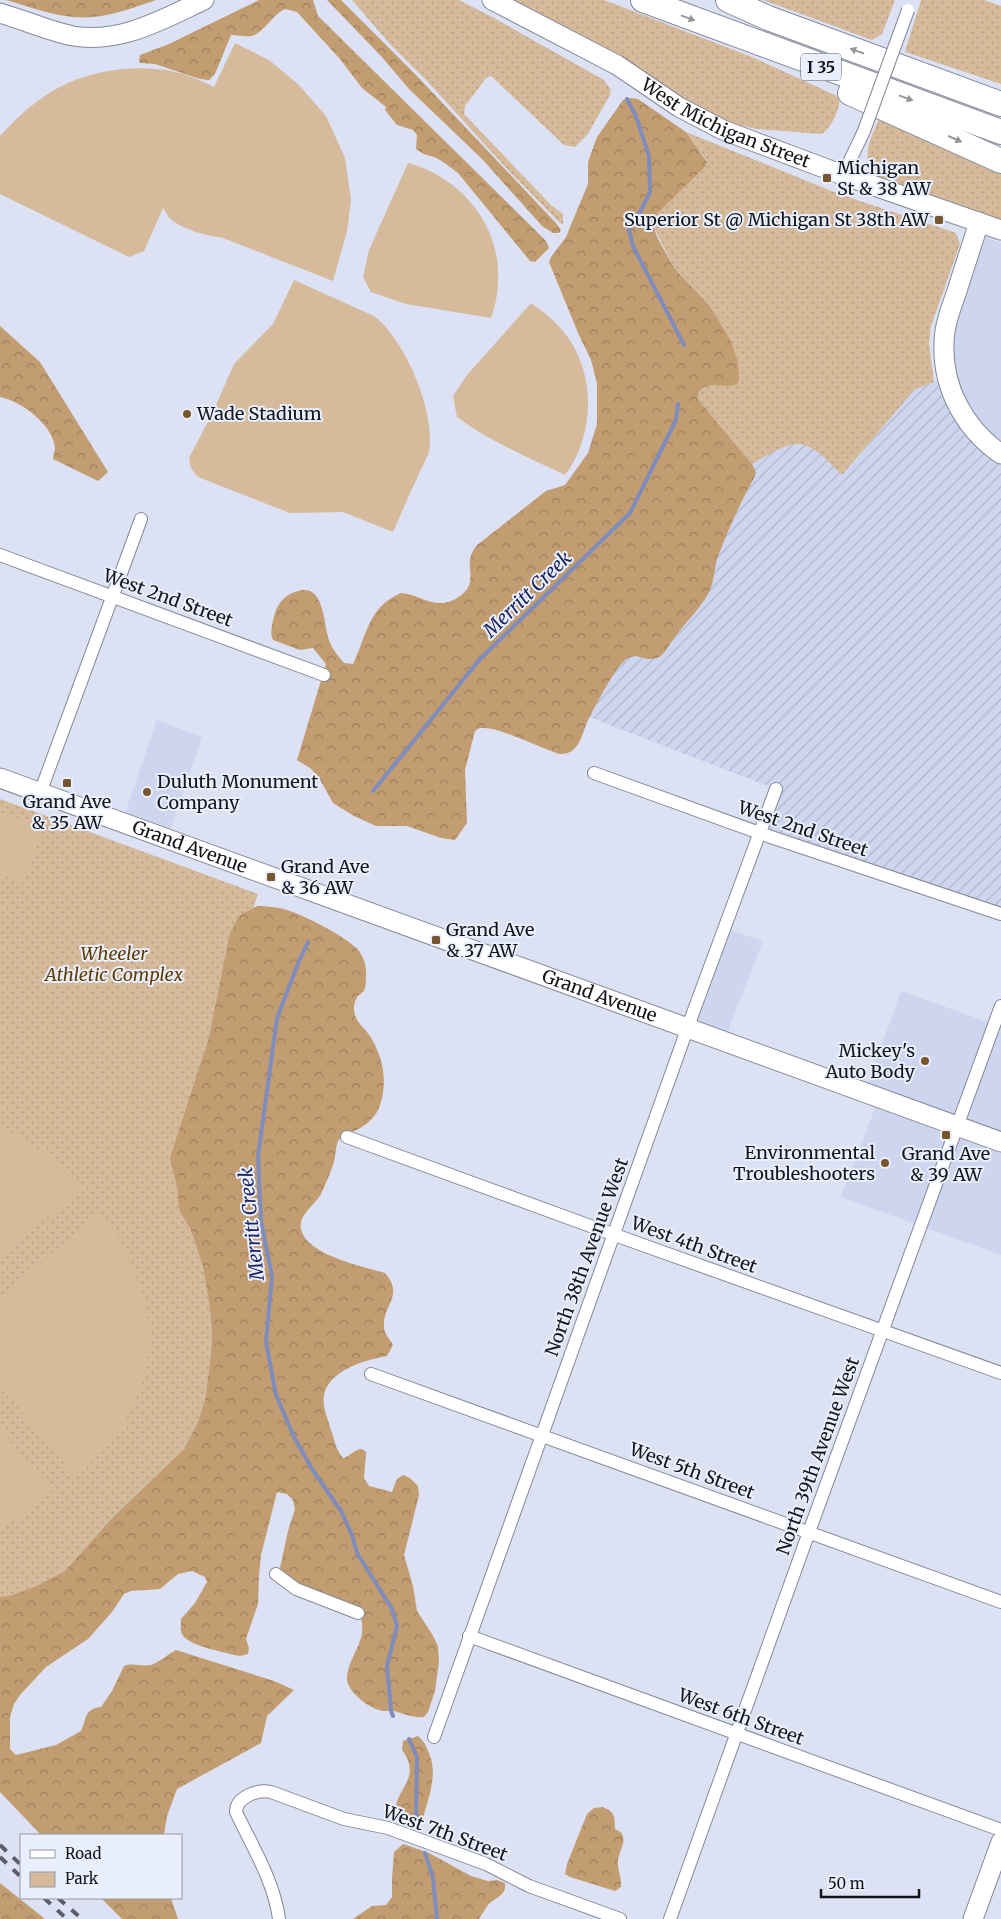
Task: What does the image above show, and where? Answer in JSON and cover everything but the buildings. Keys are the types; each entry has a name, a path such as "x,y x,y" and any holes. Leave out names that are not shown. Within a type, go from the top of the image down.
{"highway":[{"name":"I 35","path":"643,0 1001,132"},
{"name":"I 35","path":"728,0 768,18 996,101"},
{"path":"754,42 805,73 1001,161"}],"street":[{"path":"0,13 73,36 113,36 131,32 204,0"},
{"name":"West Michigan Street","path":"492,0 617,66 680,107 723,130 843,175 1001,230"},
{"path":"843,175 864,131 909,5"},
{"path":"979,222 947,322 944,343 945,368 950,388 959,408 971,427 988,446 1001,454"},
{"path":"40,793 141,519"},
{"name":"West 2nd Street","path":"0,555 324,675"},
{"name":"West 2nd Street","path":"594,773 759,833 1001,914"},
{"name":"Grand Avenue","path":"0,778 1001,1142"},
{"name":"North 38th Avenue West","path":"434,1737 687,1028 776,789"},
{"name":"North 39th Avenue West","path":"670,1919 1001,1006"},
{"name":"West 4th Street","path":"347,1137 614,1235 1001,1373"},
{"name":"West 5th Street","path":"371,1374 1001,1602"},
{"path":"276,1574 296,1589 358,1613"},
{"name":"West 6th Street","path":"469,1636 1001,1830"},
{"name":"West 7th Street","path":"279,1919 278,1906 270,1882 236,1812 237,1805 251,1795 262,1791 271,1792 344,1819 388,1828 486,1864 529,1886 620,1919"},
{"path":"973,1919 1001,1842"}],"shaded area":[{"path":"975,233 1001,243 1001,454 988,445 945,367"},
{"path":"947,377 1001,454 1001,915 759,833 776,789 589,717 480,659 752,463 778,448 791,444 805,445 821,453 842,475 915,389"},
{"path":"157,720 202,737 167,839 122,822"},
{"path":"725,928 763,941 724,1041 687,1028"},
{"path":"901,991 1001,1027 1001,1255 841,1197 879,1098 865,1092"}],"green space":[{"path":"6,0 156,0 109,14 93,17 71,17 49,13"},
{"path":"259,0 313,0 318,16 546,241 549,248 535,262 530,261 458,173 440,160 416,149 417,135 413,130 397,125 385,110 386,107 362,88 340,59 297,12 285,9 255,35 231,35 215,74 209,80 200,79 155,64 140,63 140,55 169,44"},
{"path":"327,0 341,0 415,74 556,223 561,230 559,233 553,233 542,226 483,160 409,89 381,56"},
{"path":"352,0 459,0 604,80 611,90 610,95 588,134 575,147 564,145 491,76 486,78 465,106 464,114 551,205 563,214 563,224 509,171 428,82 390,44"},
{"path":"510,0 604,0 752,57 835,95 839,99 837,113 828,128 821,134 757,129 728,123 693,105"},
{"path":"763,0 895,0 882,34 872,40"},
{"path":"921,0 984,0 1001,6 1001,84 905,52"},
{"path":"235,43 269,60 299,85 326,116 345,158 351,200 347,231 333,281 223,238 190,230 171,220 163,208 144,251 129,257 0,194 0,136 22,113 47,94 66,84 95,74 141,68 171,71 189,76 214,87"},
{"path":"638,99 686,132 707,162 706,166 659,212 654,219 654,228 674,268 709,305 731,341 738,362 739,379 737,384 708,386 700,392 697,398 752,464 756,472 755,476 725,538 717,559 711,588 705,599 676,635 666,651 659,657 651,659 633,656 623,662 602,693 574,749 568,753 560,754 509,734 489,728 479,728 475,731 465,770 467,823 455,840 441,838 407,826 376,826 354,816 333,803 318,776 310,768 297,760 326,664 313,648 300,650 273,640 271,630 275,613 280,603 288,595 305,590 312,592 321,606 329,640 337,655 344,663 353,664 370,623 382,606 401,593 438,603 456,599 469,586 470,559 477,545 546,491 565,485 588,453 597,424 597,383 591,360 549,262 566,237 588,184 588,162 597,137 623,100"},
{"path":"882,112 1001,167 1001,224 879,179 872,171 868,155 871,138"},
{"path":"686,132 839,194 956,233 960,244 931,326 929,344 934,382 915,389 842,475 819,453 800,444 781,448 752,464 697,398 703,389 713,384 735,353 709,305 674,268 654,228 654,219 659,212 706,166 707,161"},
{"path":"408,163 444,179 460,191 485,222 493,240 497,260 497,291 491,318 406,304 371,292 363,277 369,250"},
{"path":"294,280 374,316 397,341 416,378 428,417 429,451 393,532 343,512 290,513 198,477 191,468 189,458 212,414 234,364 273,324"},
{"path":"531,303 563,331 574,347 582,364 586,383 588,402 587,422 575,459 565,475 497,442 457,417 453,396 467,375"},
{"path":"0,326 40,362 108,472 98,481 53,459 55,447 53,438 42,422 17,403 0,397"},
{"name":"Wheeler Athletic Complex","path":"0,799 258,894 204,1052 177,1187 181,1214 190,1228 203,1267 210,1309 212,1337 210,1362 205,1399 198,1422 184,1449 111,1519 65,1571 36,1586 12,1595 0,1597"},
{"path":"0,812 43,828 23,883 0,874"},
{"path":"257,906 287,910 325,927 346,940 359,951 364,961 365,989 355,1001 354,1012 357,1020 370,1036 381,1061 384,1078 382,1096 378,1109 370,1121 339,1139 334,1162 325,1186 304,1215 301,1229 305,1238 324,1253 385,1273 391,1281 393,1294 384,1319 384,1327 393,1345 387,1356 369,1360 340,1373 327,1386 324,1404 338,1451 343,1458 359,1449 366,1452 364,1478 369,1486 392,1492 397,1479 403,1475 410,1478 418,1486 419,1495 404,1555 413,1586 417,1611 438,1646 439,1662 435,1691 428,1712 424,1717 420,1717 374,1708 363,1702 349,1687 347,1676 349,1667 359,1644 362,1629 358,1610 290,1582 280,1568 295,1509 293,1500 287,1494 277,1492 261,1555 258,1604 246,1639 249,1648 248,1654 240,1656 213,1650 185,1638 181,1632 181,1619 195,1603 207,1582 205,1577 192,1571 178,1574 160,1589 131,1591 124,1594 112,1612 88,1639 46,1667 20,1695 14,1704 10,1717 10,1749 16,1755 56,1745 81,1731 87,1715 92,1710 101,1707 112,1691 124,1666 150,1665 176,1650 274,1681 294,1690 267,1716 261,1743 177,1789 167,1816 164,1834 40,1834 0,1792 0,1597 12,1595 36,1586 65,1571 111,1519 184,1449 198,1422 205,1399 210,1362 212,1337 210,1309 203,1267 190,1228 181,1214 170,1158 209,1037 230,933 239,916"},
{"path":"0,1128 13,1133 34,1146 54,1162 81,1190 0,1257"},
{"path":"100,1214 118,1239 133,1265 142,1293 148,1322 148,1352 143,1381 132,1409 115,1436 74,1476 0,1385 0,1296"},
{"path":"0,1428 53,1492 23,1515 0,1527"},
{"path":"418,1736 429,1753 433,1771 429,1797 422,1823 418,1827 398,1820 396,1810 397,1802 408,1779 410,1770 402,1750 403,1741"},
{"path":"603,1807 612,1813 615,1829 623,1835 623,1845 618,1860 621,1887 615,1891 565,1874 567,1864 587,1814 594,1808"},
{"path":"403,1844 429,1853 471,1876 505,1883 504,1891 488,1905 479,1919 353,1919 372,1906 386,1905 392,1897 394,1852"},
{"path":"0,1883 45,1919 0,1919"},
{"path":"102,1899 171,1899 178,1919 122,1919"}],"waterway":[{"name":"Merritt Creek","path":"627,99 636,116 649,156 650,192 639,214 628,225 633,246 684,345"},
{"name":"Merritt Creek","path":"373,791 480,659 630,513 676,420 678,404"},
{"name":"Merritt Creek","path":"308,942 277,1018 258,1156 261,1221 272,1276 266,1342 276,1395 294,1437 312,1469 341,1511 352,1535 357,1553 392,1609 397,1626 387,1666 393,1716"},
{"name":"Merritt Creek","path":"409,1739 417,1757 416,1823"},
{"name":"Merritt Creek","path":"425,1853 433,1878 437,1919"}],"railway":[{"path":"0,1845 20,1864"},
{"path":"0,1857 20,1876"},
{"path":"45,1899 67,1919"},
{"path":"59,1899 82,1919"}],"place":[{"name":"Michigan St & 38 AW","path":"827,178"},
{"name":"Superior St @ Michigan St 38th AW","path":"939,220"},
{"name":"Wade Stadium","path":"187,414"},
{"name":"Grand Ave & 35 AW","path":"67,783"},
{"name":"Duluth Monument Company","path":"147,792"},
{"name":"Grand Ave & 36 AW","path":"271,877"},
{"name":"Grand Ave & 37 AW","path":"436,940"},
{"name":"Mickey's Auto Body","path":"925,1061"},
{"name":"Grand Ave & 39 AW","path":"946,1135"},
{"name":"Environmental Troubleshooters","path":"885,1163"}]}
